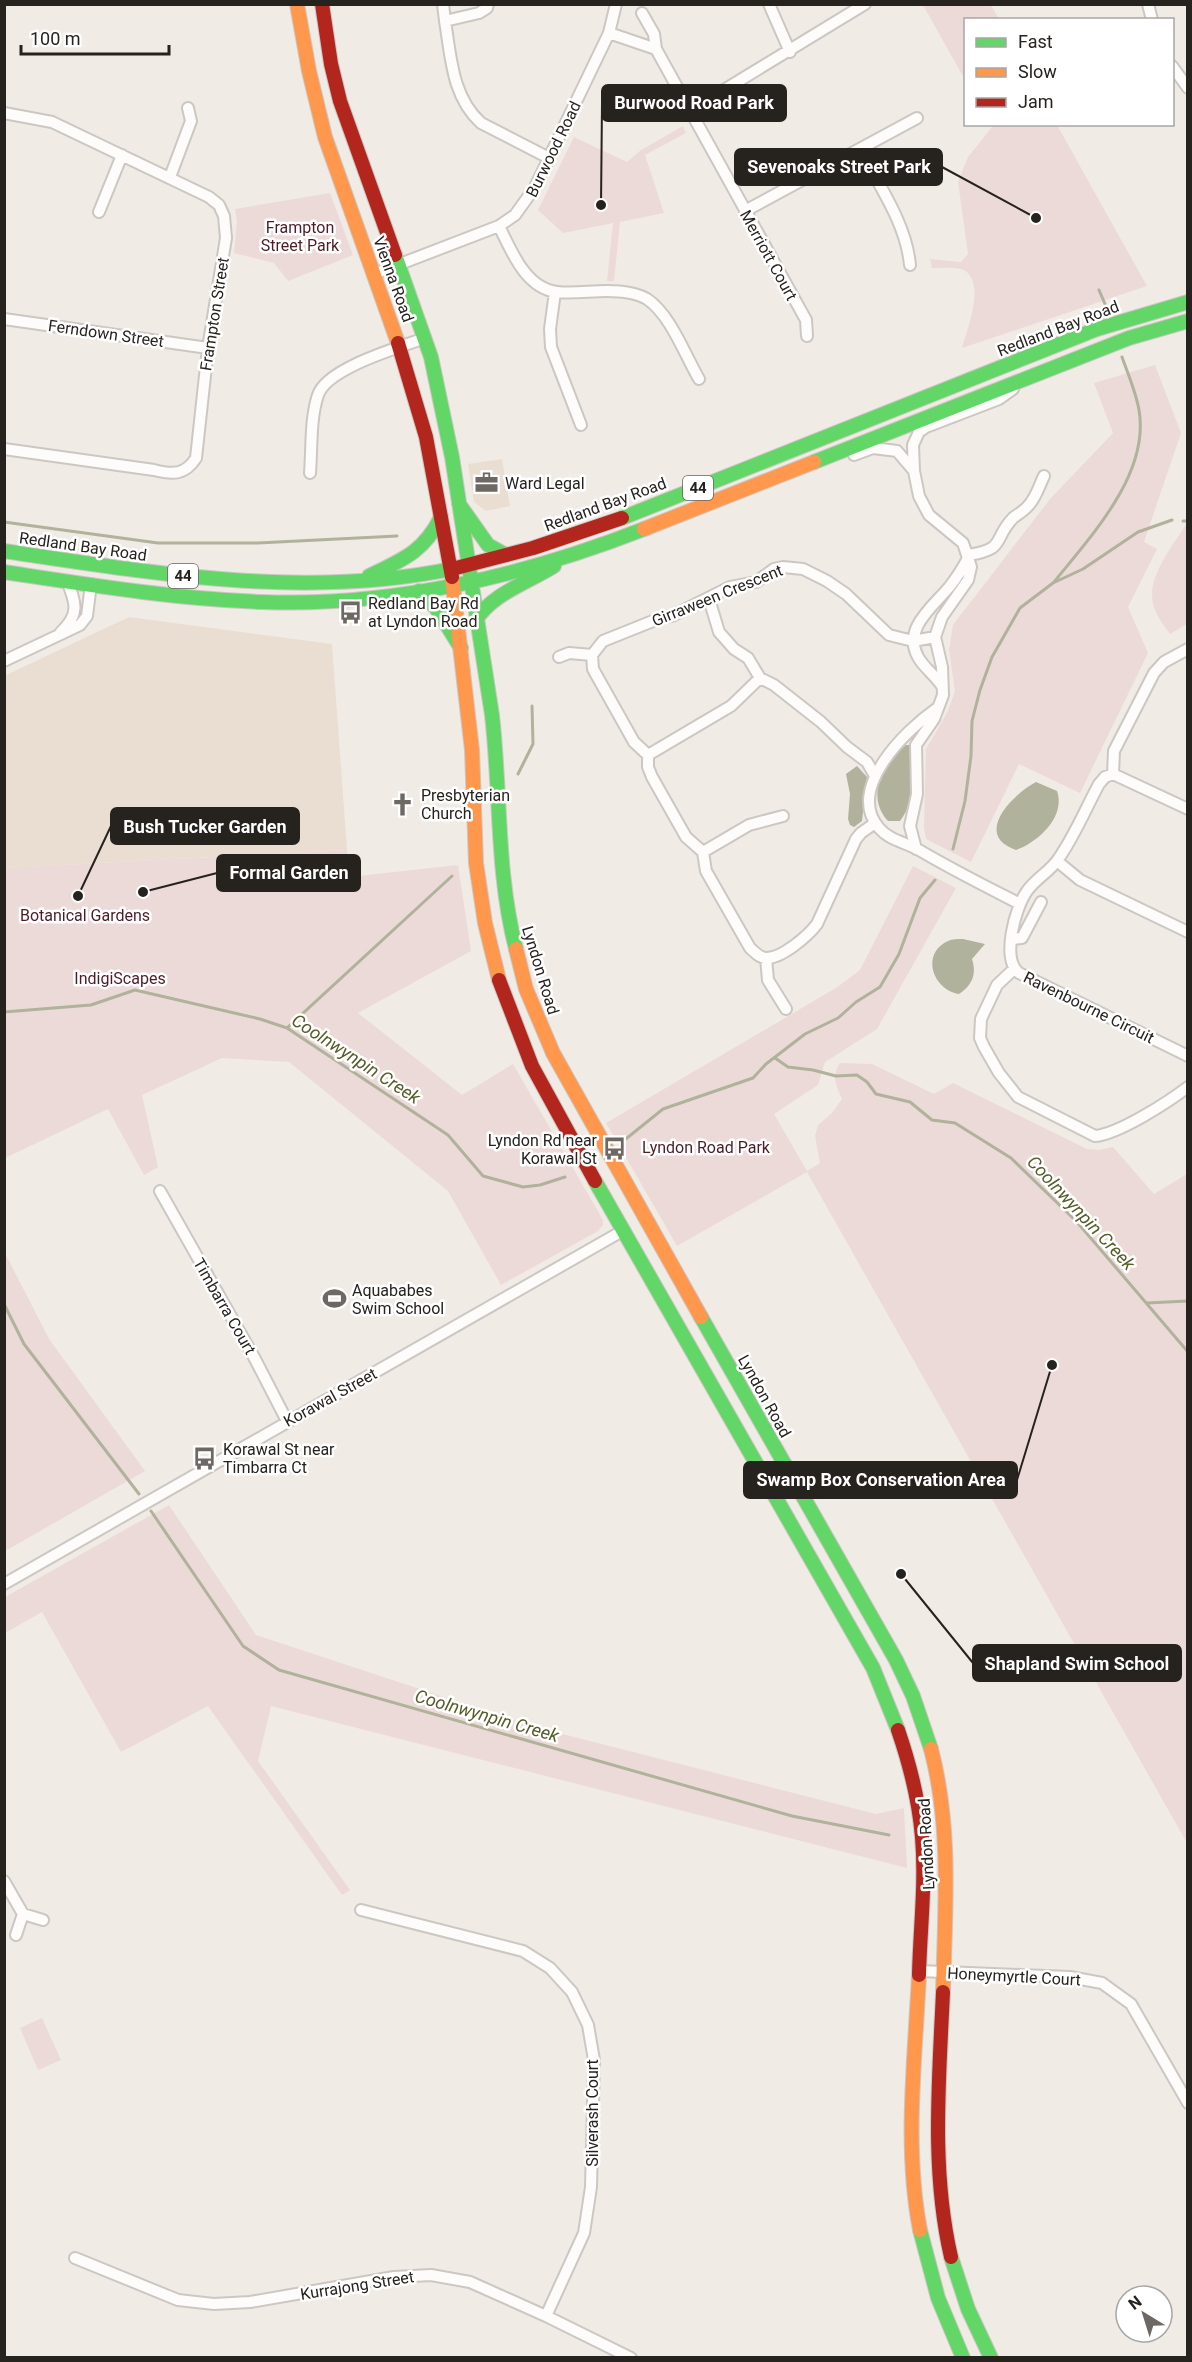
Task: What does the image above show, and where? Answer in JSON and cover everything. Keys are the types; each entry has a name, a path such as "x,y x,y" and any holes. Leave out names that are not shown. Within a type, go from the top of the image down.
{"main road":[{"name":"Vienna Road","path":"297,4 312,89 326,139 401,347 421,417 449,569"},
{"name":"Vienna Road","path":"322,4 331,64 340,101 425,338 440,397 467,564"},
{"name":"Redland Bay Road","path":"4,551 157,574 226,580 278,582 363,579 402,577 449,569 564,539 625,517 1097,329 1188,302"},
{"name":"44","path":"4,572 184,597 243,602 314,603 452,585 564,558 1128,338 1188,321"},
{"path":"459,504 488,545 506,555"},
{"path":"363,579 418,550 434,534 441,517"},
{"path":"476,621 489,603 540,575 564,558"},
{"path":"80,583 84,563"},
{"name":"Lyndon Road","path":"467,564 492,715 504,891 526,989 553,1053 885,1640 914,1696 933,1756 943,1809 947,1861 937,2152 939,2199 954,2272 968,2311 991,2358"},
{"name":"Lyndon Road","path":"449,569 461,648 472,753 476,863 481,906 492,958 509,1012 533,1069 867,1657 888,1699 903,1739 914,1783 922,1839 912,2137 914,2192 931,2279 963,2358"},
{"path":"419,591 436,608 461,648"},
{"path":"624,1230 645,1218"}],"street":[{"path":"443,4 456,85 463,103 481,123 549,158"},
{"path":"445,21 479,13 487,8 488,4"},
{"name":"Burwood Road","path":"374,274 499,226 515,215 526,202 549,158 609,33 616,4"},
{"path":"770,4 790,52"},
{"path":"691,110 790,52 865,4"},
{"name":"Merriott Court","path":"642,13 654,34 656,49 806,320 807,336"},
{"path":"609,33 656,49"},
{"path":"1174,67 1188,88"},
{"path":"170,177 191,121 188,108"},
{"name":"Frampton Street","path":"4,113 52,122 210,197 219,205 224,216 226,238 208,348 196,458 189,468 179,474 4,449"},
{"path":"745,211 917,118"},
{"path":"860,149 902,227 910,265"},
{"path":"99,212 122,155"},
{"path":"499,226 513,255 531,279 555,292 624,292 646,298 662,313 699,379"},
{"path":"555,292 550,329 551,347 581,425"},
{"name":"Ferndown Street","path":"4,319 208,348"},
{"path":"310,473 315,406 318,393 326,381 345,369 425,338"},
{"path":"916,849 910,826 917,794 916,745 933,719 944,688 935,637 942,617 970,575 971,567 959,538 938,523 923,506 914,471 913,445 919,432 999,399 1029,377"},
{"path":"750,486 790,480 873,448 897,451 914,471"},
{"path":"944,688 918,657 913,640 914,631 922,618 949,587 968,556 995,546 1013,518 1028,506 1035,496 1044,476"},
{"name":"Girraween Crescent","path":"592,655 603,641 658,619 672,616 730,587 756,582 774,569 791,567 802,569 827,581 846,594 889,635 913,640 935,637"},
{"path":"4,661 80,625 87,616 80,583"},
{"path":"59,634 74,616 74,602 80,583"},
{"path":"709,599 719,632 734,649 748,658 760,678 774,685 821,722 847,747 867,762 875,776"},
{"path":"1188,649 1164,662 1154,673 1114,751 1113,774 1188,809"},
{"path":"559,657 569,653 592,655 593,669 634,742 648,755 650,772 658,787 686,837 703,852 706,870 750,948 758,956 766,958 788,949 810,934 817,924 856,839 875,823"},
{"path":"648,755 730,706 760,678"},
{"path":"936,709 925,717 883,760 875,776 870,807 875,823 893,840 916,849 1020,904"},
{"path":"867,762 883,760"},
{"name":"Ravenbourne Circuit","path":"1113,774 1105,777 1098,784 1057,861 1034,882 1020,904 1014,918 1011,963 1014,969 1188,1056"},
{"path":"703,852 749,825 783,816"},
{"path":"893,840 910,826"},
{"path":"1057,861 1080,880 1188,932"},
{"path":"1012,939 1022,938 1041,902"},
{"path":"766,958 768,980 786,1009"},
{"path":"1014,969 997,985 981,1019 980,1029 984,1047 999,1073 1018,1097 1095,1136 1120,1129 1188,1087"},
{"name":"Timbarra Court","path":"160,1191 255,1359 287,1421"},
{"name":"Korawal Street","path":"4,1584 624,1230"},
{"path":"4,1881 23,1914 43,1920"},
{"name":"Silverash Court","path":"361,1910 523,1951 550,1968 572,1992 588,2025 594,2060 591,2187 584,2234 546,2316"},
{"path":"16,1935 23,1914"},
{"name":"Honeymyrtle Court","path":"919,1971 1070,1977 1102,1983 1131,2004 1188,2103"},
{"name":"Kurrajong Street","path":"75,2258 178,2300 214,2304 250,2302 394,2277 431,2275 470,2282 631,2358"}],"shaded area":[{"path":"502,459 510,506 486,511 474,502 468,464"},
{"path":"129,617 332,644 347,850 5,868 4,676"},
{"path":"906,745 909,745 912,774 909,804 900,821 888,821 878,801 880,780 890,761"},
{"path":"857,766 867,777 862,821 854,827 850,825 848,819 850,794 846,774"},
{"path":"1036,782 1057,791 1059,801 1057,810 1054,819 1041,835 1016,850 1003,843 997,835 997,825 1008,805"},
{"path":"963,939 985,944 972,959 974,975 970,983 959,994 942,986 933,971 932,962 939,947 950,940"}],"green space":[{"path":"923,5 991,5 998,18 964,18 964,78"},
{"path":"683,126 686,133 645,155 664,213 620,222 614,281 607,281 613,223 563,233 538,210 574,137 627,162 641,150"},
{"path":"1058,126 1147,286 962,348 974,305 973,283 969,274 961,269 932,268 930,259 961,262 968,254 958,182 968,157 992,127"},
{"name":"Frampton Street Park","path":"330,193 353,255 288,281 274,263 234,253 237,221 235,209"},
{"path":"1155,365 1181,433 1144,542 1157,549 1128,607 1148,653 1080,793 1019,764 971,862 926,839 924,828 926,749 948,711 955,691 949,650 953,625 1050,499 1113,433 1094,383"},
{"path":"1187,523 1187,624 1170,634 1154,606 1153,587 1159,567"},
{"name":"IndigiScapes","path":"347,850 349,877 458,865 471,951 358,1013 462,1095 513,1064 603,1220 603,1225 598,1231 501,1285 448,1191 289,1062 222,1058 142,1095 158,1167 144,1175 108,1109 5,1158 5,868"},
{"name":"Lyndon Road Park","path":"913,866 956,888 877,1029 825,1062 818,1085 774,1114 807,1171 820,1163 815,1136 818,1125 832,1113 842,1099 835,1076 840,1063 872,1064 934,1094 953,1083 1087,1149 1099,1150 1113,1147 1154,1194 1187,1174 1187,1843 807,1172 677,1246 606,1123 836,988 860,970"},
{"path":"5,1253 49,1339 145,1471 7,1550 4,1545"},
{"path":"169,1505 256,1635 535,1727 876,1814 904,1808 907,1868 271,1706 258,1761 350,1890 342,1895 208,1706 121,1752 42,1612 5,1633 5,1597"},
{"path":"42,2018 61,2060 38,2070 20,2028"}],"waterway":[{"path":"1099,290 1108,311"},
{"path":"1054,582 1114,503 1127,480 1136,457 1140,434 1139,410 1122,357"},
{"name":"Coolnwynpin Creek","path":"953,849 965,801 971,756 972,721 980,690 992,657 1020,608 1053,583 1083,569 1138,532 1172,520"},
{"name":"Coolnwynpin Creek","path":"1183,521 1188,521"},
{"path":"4,522 158,543 258,543 397,536"},
{"path":"518,774 533,744 532,706"},
{"path":"288,1027 452,876"},
{"name":"Coolnwynpin Creek","path":"622,1142 663,1109 753,1078 766,1064 805,1034 838,1018 856,1002 880,987 899,954 920,898 935,880"},
{"name":"Coolnwynpin Creek","path":"4,1012 91,1005 135,990 260,1019 287,1028 448,1135 483,1176 523,1187 540,1185 565,1177"},
{"name":"Coolnwynpin Creek","path":"775,1058 788,1067 836,1076 857,1075 867,1082 876,1094 910,1102 932,1120 955,1123 1011,1158 1077,1222 1188,1352"},
{"path":"1147,1303 1188,1301"},
{"name":"Coolnwynpin Creek","path":"4,1304 24,1344 139,1494"},
{"name":"Coolnwynpin Creek","path":"151,1511 243,1646 279,1670 792,1816 889,1835"}],"traffic: fast":[{"path":"395,255 431,357 452,457 492,715 502,862 516,949"},
{"path":"622,518 1097,329 1188,302"},
{"path":"814,462 1129,338 1188,321"},
{"path":"459,504 488,545 506,555"},
{"path":"369,576 411,554 427,539 441,517"},
{"path":"4,572 197,598 262,602 359,599 456,585 504,574 552,561 644,529"},
{"path":"4,551 230,580 343,582 400,577 456,568"},
{"path":"475,621 482,611 511,589 554,566"},
{"path":"419,591 436,608 461,648"},
{"path":"595,1181 873,1668 898,1730"},
{"path":"701,1317 896,1660 913,1696 931,1749"},
{"path":"920,2230 938,2298 963,2358"},
{"path":"951,2257 968,2309 991,2358"}],"traffic: slow":[{"path":"297,4 309,71 325,137 398,343"},
{"path":"644,529 814,462"},
{"path":"452,577 472,750 476,863 485,923 499,980"},
{"path":"516,949 526,989 553,1053 701,1317"},
{"path":"931,1749 938,1779 945,1839 943,1992"},
{"path":"919,1975 912,2135 915,2199 920,2230"}],"traffic: jam":[{"path":"322,4 331,64 340,101 395,255"},
{"path":"398,343 426,437 452,577"},
{"path":"456,568 533,548 622,518"},
{"path":"499,980 532,1066 595,1181"},
{"path":"898,1730 913,1783 922,1837 923,1889 919,1975"},
{"path":"943,1992 938,2125 941,2191 951,2257"}],"place":[{"name":"Burwood Road Park","path":"601,205"},
{"name":"Sevenoaks Street Park","path":"1036,218"},
{"name":"Ward Legal","path":"487,483"},
{"name":"Redland Bay Rd at Lyndon Road","path":"350,612"},
{"name":"Presbyterian Church","path":"403,804"},
{"name":"Formal Garden","path":"143,892"},
{"name":"Bush Tucker Garden","path":"78,896"},
{"name":"Lyndon Rd near Korawal St","path":"615,1149"},
{"name":"Aquababes Swim School","path":"334,1299"},
{"name":"Swamp Box Conservation Area","path":"1052,1365"},
{"name":"Korawal St near Timbarra Ct","path":"205,1458"},
{"name":"Shapland Swim School","path":"901,1574"}],"park label":[{"name":"Botanical Gardens","path":"85,915"}]}
